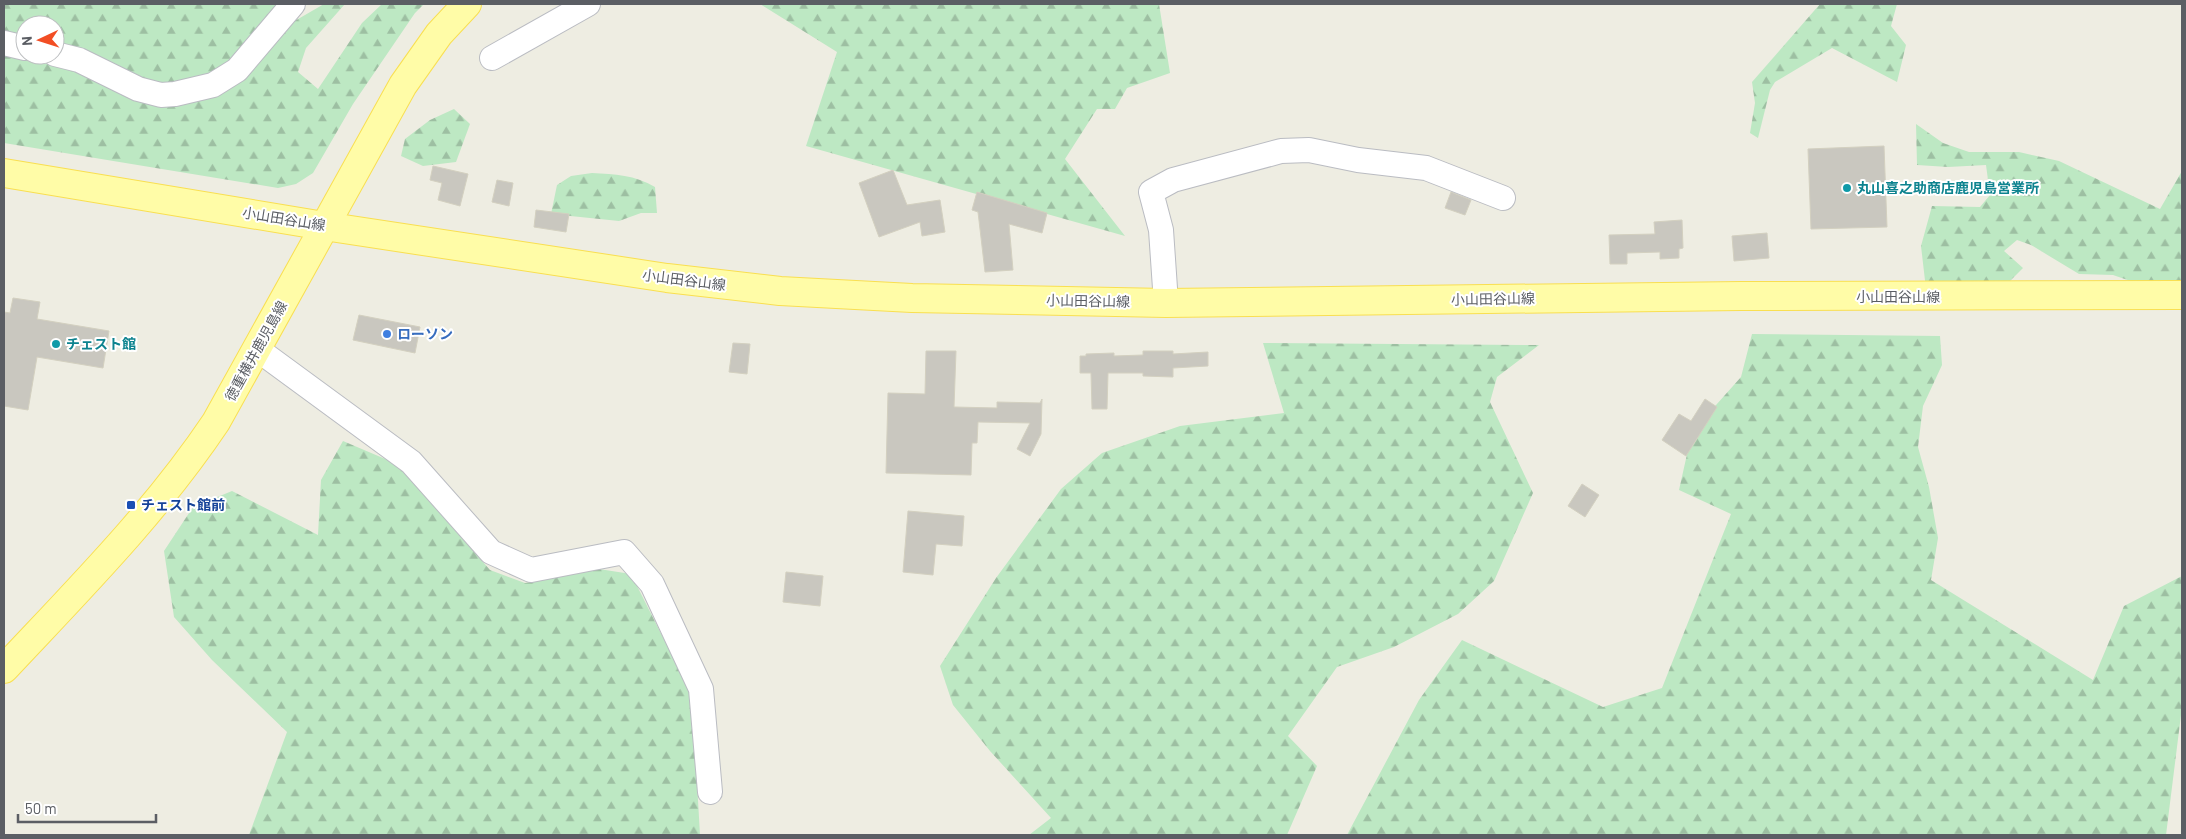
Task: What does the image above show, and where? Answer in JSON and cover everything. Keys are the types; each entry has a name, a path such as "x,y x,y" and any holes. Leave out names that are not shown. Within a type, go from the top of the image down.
{"main road":[{"name":"徳重横井鹿児島線","path":"4,669 148,514 192,459 216,422 403,85 439,34 467,4"},
{"name":"小山田谷山線","path":"4,173 324,226 667,278 780,291 912,298 1166,303 1741,296 2182,295"}],"street":[{"path":"65,56 79,60 138,89 161,95 213,86 237,70 293,4"},
{"path":"492,58 588,4"},
{"path":"1166,303 1161,230 1151,192 1173,180 1281,151 1309,150 1358,160 1426,168 1503,198"},
{"path":"257,349 411,462 491,552 531,570 624,552 652,584 701,689 710,792"}],"green space":[{"path":"4,4 296,4 286,26 324,4 345,4 306,48 298,72 318,89 362,23 382,4 424,4 415,13 353,104 313,173 296,184 278,188 4,143"},
{"path":"760,4 1159,4 1170,73 1127,88 1115,109 1097,109 1065,159 1125,236 806,146 837,52"},
{"path":"1820,4 1897,4 1891,26 1906,45 1897,82 1832,48 1775,82 1770,90 1758,138 1750,133 1755,103 1752,82"},
{"path":"454,109 470,124 456,162 423,166 401,156 405,139 430,120"},
{"path":"1916,124 1943,143 1969,152 2019,152 2059,161 2160,209 2182,171 2182,285 2148,287 2113,275 2079,274 2031,245 2017,240 2004,251 2023,268 2004,287 1926,289 1921,246 1932,206 1980,207 1990,195 1986,165 1948,167 1917,165"},
{"path":"592,173 632,178 655,187 657,213 641,213 619,221 551,214 557,185 571,176"},
{"path":"1752,334 1940,336 1942,365 1923,406 1918,447 1929,487 1938,538 1931,580 2093,680 2124,606 2182,576 2182,707 2166,835 1347,835 1419,700 1462,640 1603,707 1662,688 1731,514 1679,490 1692,432 1741,377"},
{"path":"1263,343 1539,345 1497,377 1490,402 1533,493 1494,581 1458,614 1394,647 1337,667 1288,736 1317,766 1287,835 1029,835 1051,818 990,751 953,705 940,666 996,578 1061,489 1102,453 1180,426 1284,413"},
{"path":"343,441 397,464 490,570 525,583 599,569 631,574 692,695 700,835 249,835 287,732 212,660 174,617 164,551 193,507 232,491 318,535 321,480"}],"building":[{"name":"丸山喜之助商店鹿児島営業所","path":"1884,146 1887,227 1811,229 1808,149"},
{"path":"433,166 468,174 460,206 438,200 442,183 430,180"},
{"path":"893,170 907,205 940,200 945,232 922,236 920,222 879,237 859,183"},
{"path":"497,180 513,183 509,206 492,202"},
{"path":"977,192 1047,213 1042,233 1009,224 1013,270 985,272 978,212 972,210"},
{"path":"1451,192 1471,200 1465,215 1445,208"},
{"path":"536,210 569,214 566,232 534,227"},
{"path":"1682,220 1683,248 1679,249 1679,258 1660,259 1660,252 1627,253 1627,264 1610,264 1609,235 1655,234 1654,222"},
{"path":"1767,233 1769,258 1734,261 1732,236"},
{"name":"チェスト館","path":"13,298 40,302 37,319 109,331 103,368 37,357 28,410 4,406 4,312 10,313"},
{"name":"ローソン","path":"359,315 420,327 415,353 353,340"},
{"path":"733,343 750,344 747,374 729,372"},
{"path":"926,351 956,351 954,407 997,408 997,402 1040,403 1042,399 1041,434 1030,456 1017,449 1030,423 978,422 977,443 972,443 971,475 886,473 888,393 925,394"},
{"path":"1143,351 1173,351 1173,354 1208,352 1208,366 1173,368 1173,377 1143,376 1143,373 1108,373 1107,409 1092,409 1091,373 1080,373 1080,356 1114,353 1114,356 1143,355"},
{"path":"1705,399 1717,407 1686,456 1662,440 1679,414 1691,421"},
{"path":"1582,484 1599,495 1585,517 1568,506"},
{"path":"908,511 964,516 962,546 936,544 933,575 903,572"},
{"path":"786,572 823,576 820,606 783,602"}],"place":[{"name":"丸山喜之助商店鹿児島営業所","path":"1847,188"},
{"name":"ローソン","path":"387,334"},
{"name":"チェスト館","path":"56,344"},
{"name":"チェスト館前","path":"131,505"}]}
